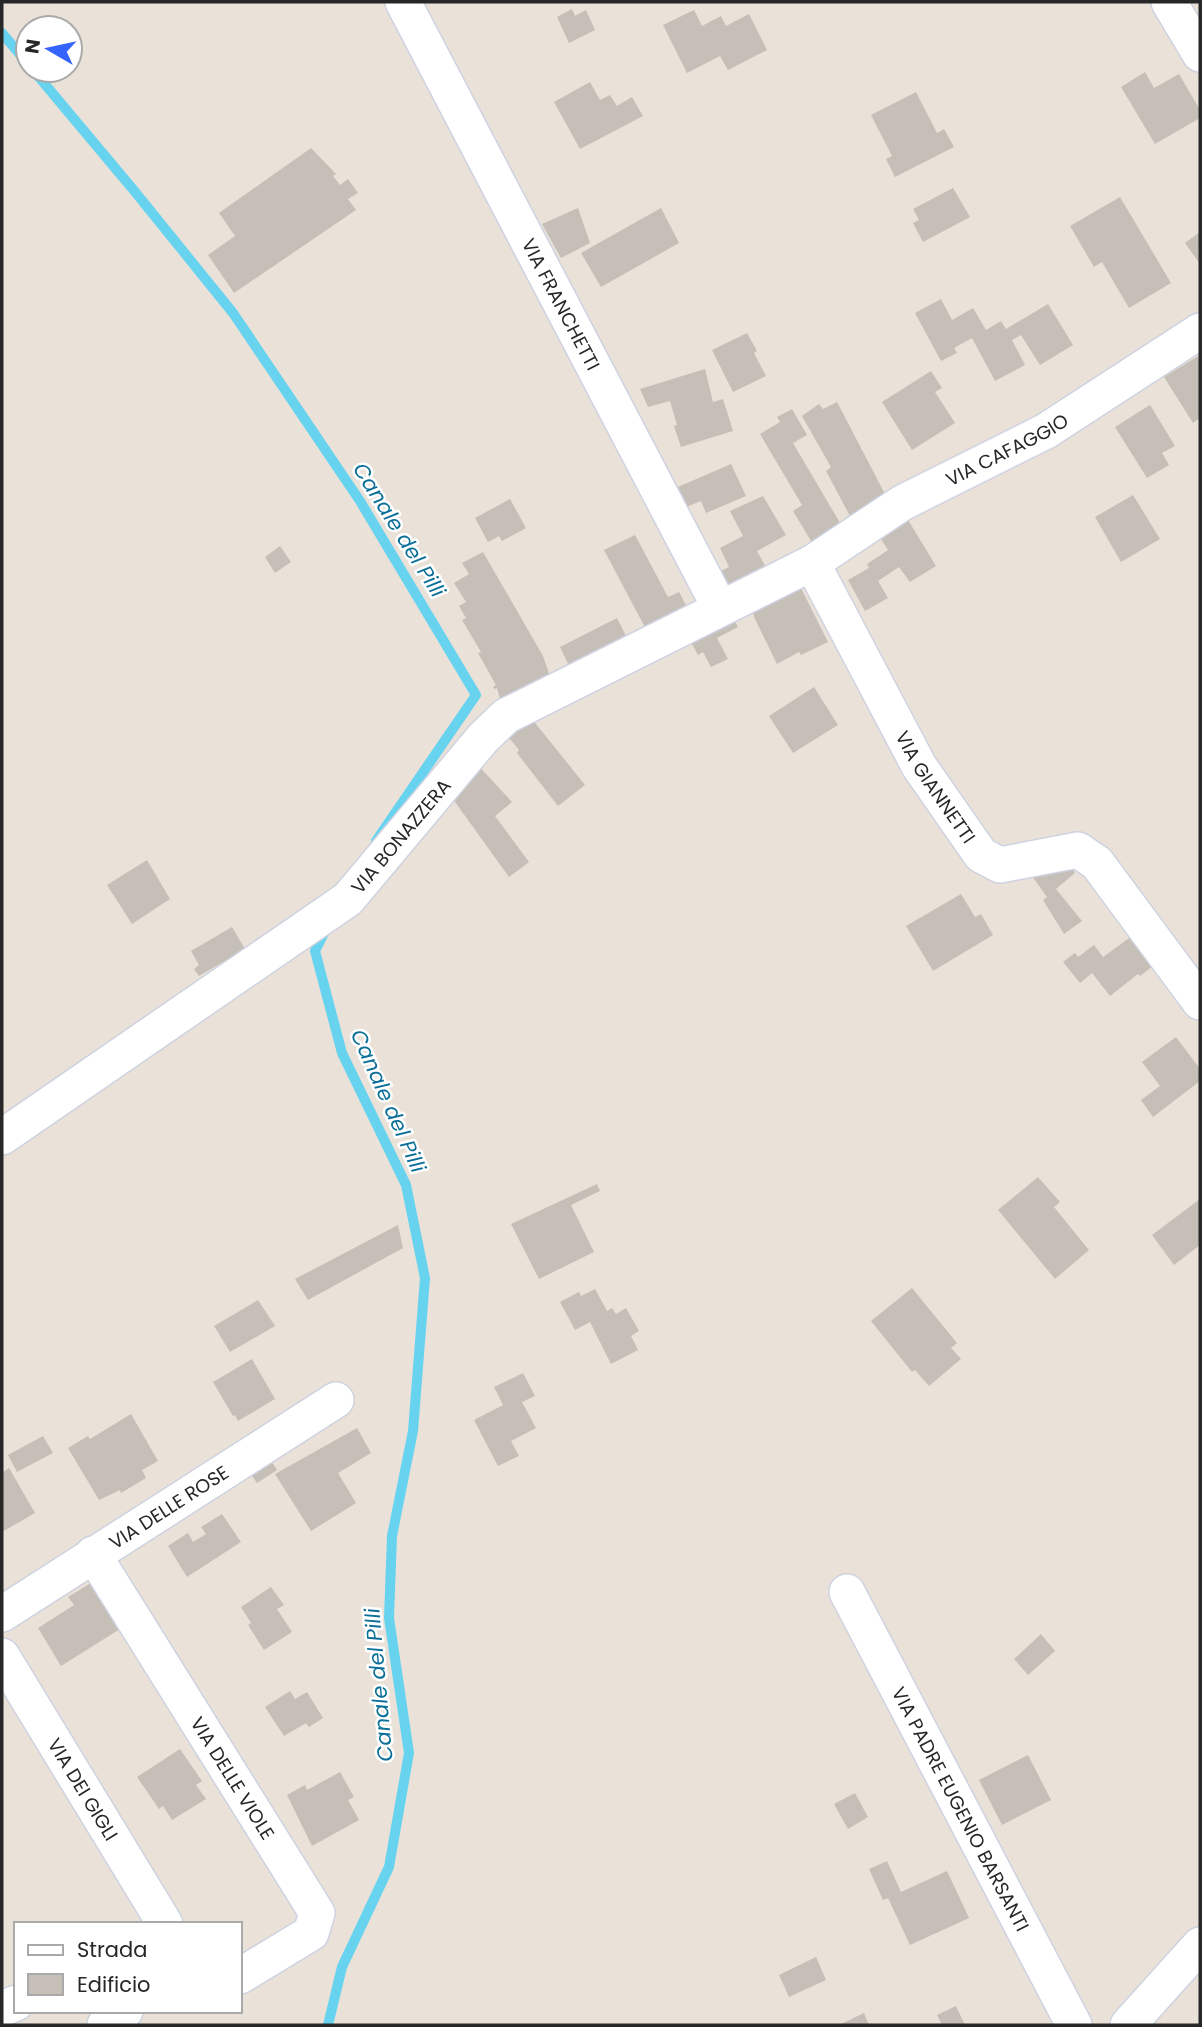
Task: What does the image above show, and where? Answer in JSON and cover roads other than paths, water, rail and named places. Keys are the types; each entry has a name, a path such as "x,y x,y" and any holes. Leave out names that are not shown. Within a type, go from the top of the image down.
{"street":[{"name":"VIA FRANCHETTI","path":"403,2 720,608"},
{"path":"1169,2 1200,54"},
{"name":"VIA CAFAGGIO","path":"812,563 902,503 1046,431 1200,331"},
{"name":"VIA BONAZZERA","path":"2,1138 339,904 482,738 506,716 812,563"},
{"name":"VIA GIANNETTI","path":"812,563 919,765 981,855 1000,865 1077,849 1097,863 1200,1002"},
{"name":"VIA DELLE ROSE","path":"2,1614 336,1400"},
{"name":"VIA DELLE VIOLE","path":"93,1554 317,1913 311,1933 242,1975"},
{"name":"VIA PADRE EUGENIO BARSANTI","path":"847,1592 1074,2025"},
{"name":"VIA DEI GIGLI","path":"2,1656 163,1922"},
{"path":"1128,2025 1200,1945"},
{"path":"105,2025 122,2013"}],"waterway":[{"name":"Canale del Pilli","path":"2,33 14,47"},
{"name":"Canale del Pilli","path":"45,84 233,313 360,501 476,695 376,841"},
{"name":"Canale del Pilli","path":"327,927 315,951 342,1053 406,1185 425,1278 413,1431 392,1536 389,1618 409,1753 389,1867 342,1967 328,2025"}]}
